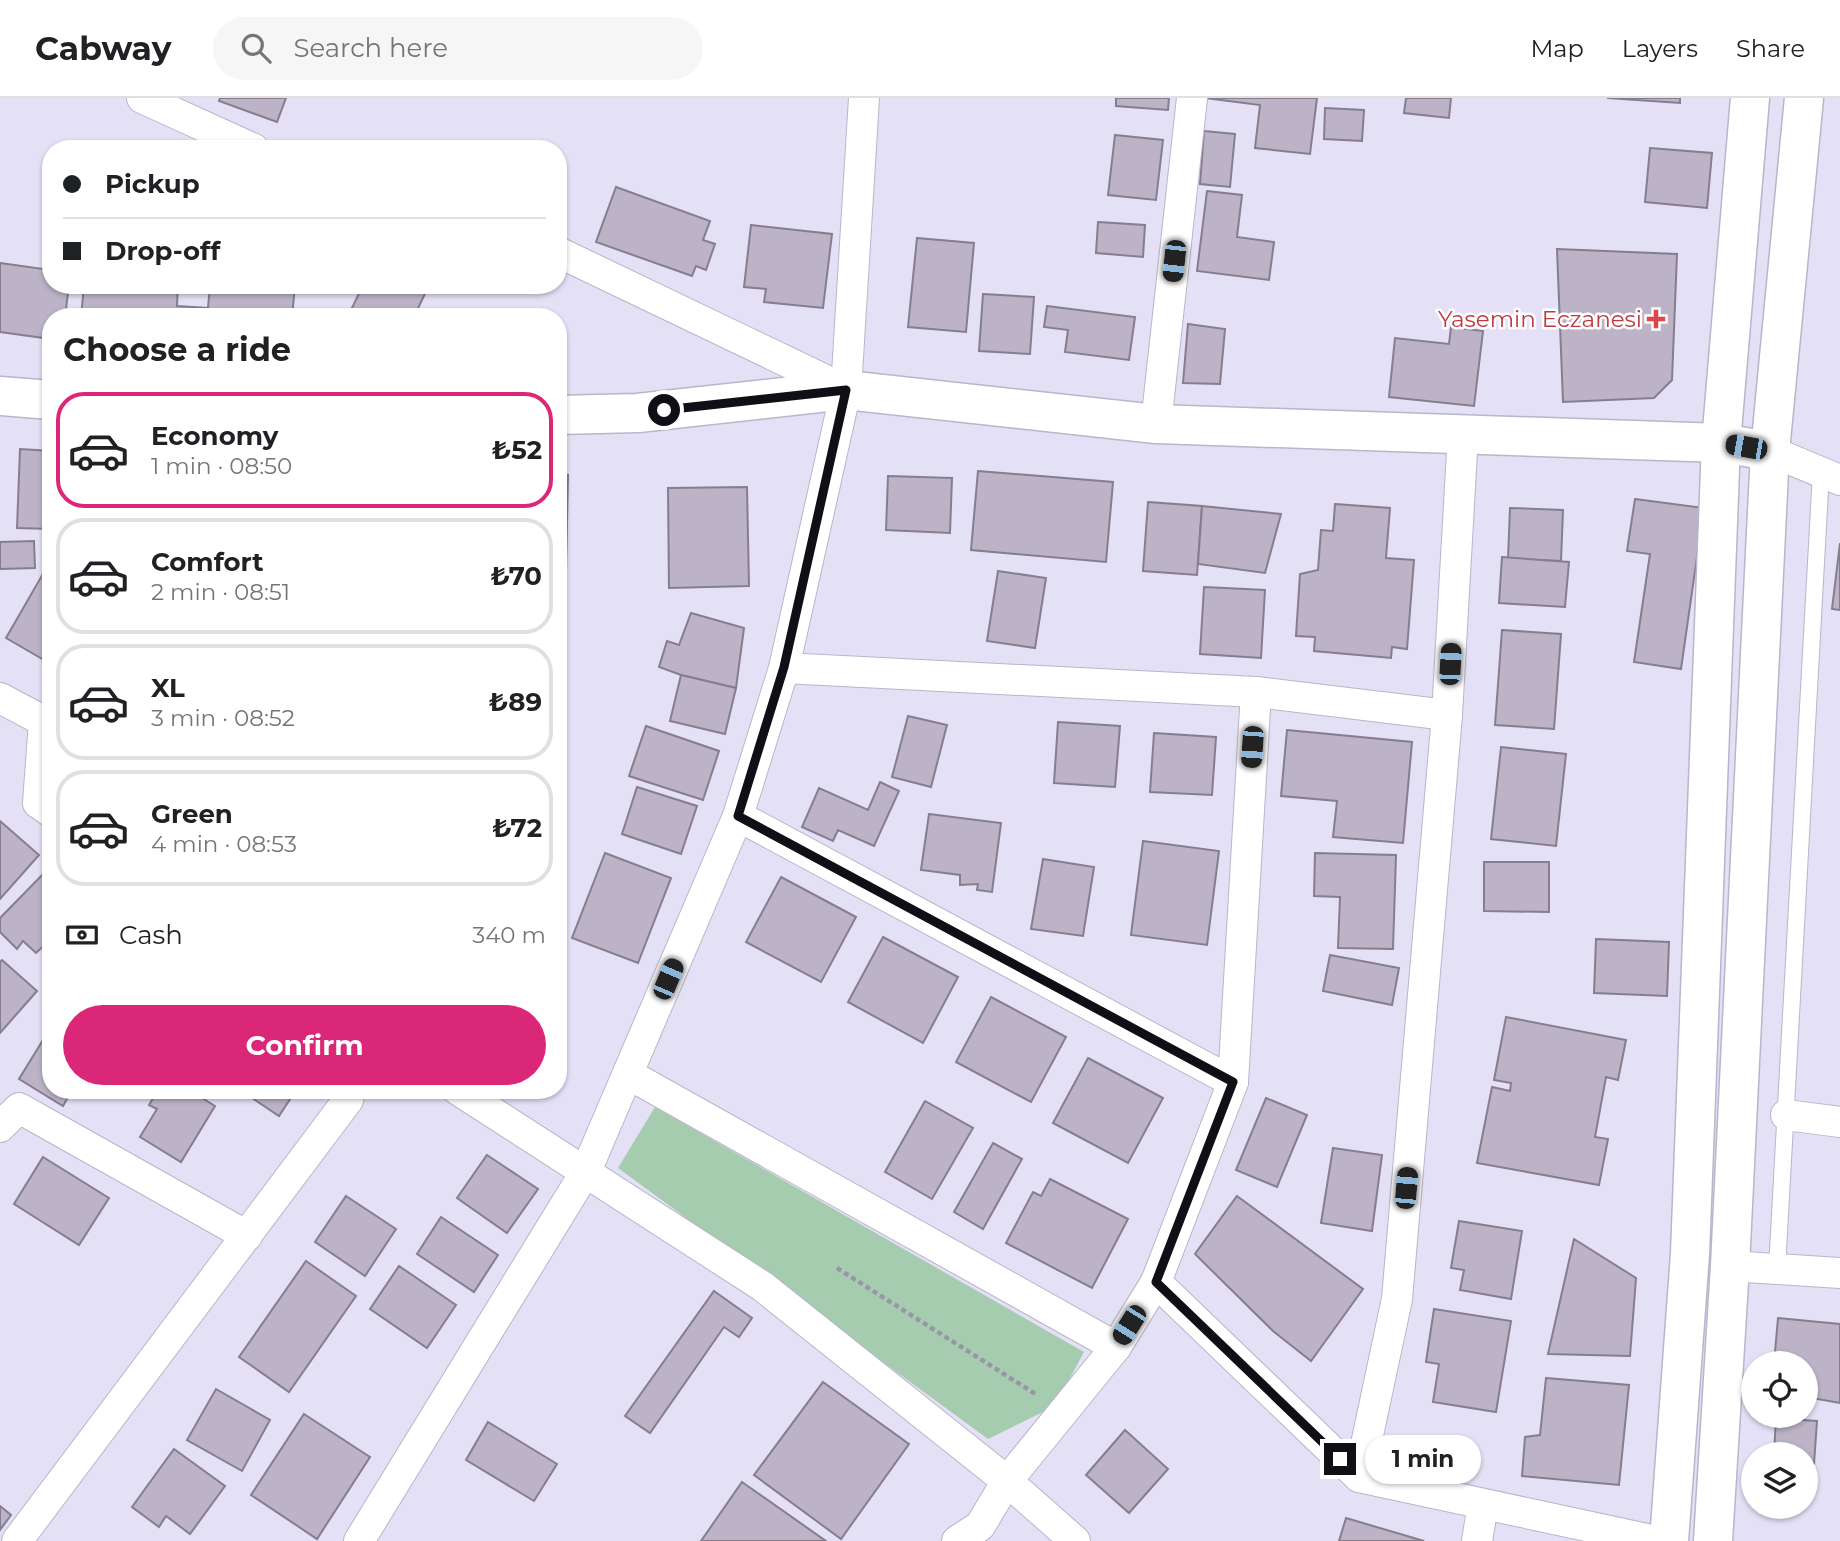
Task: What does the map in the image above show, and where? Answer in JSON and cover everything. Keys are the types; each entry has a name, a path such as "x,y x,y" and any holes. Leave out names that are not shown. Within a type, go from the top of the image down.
{"main road":[{"path":"1669,1541 1690,1254 1721,443 1750,98"},
{"path":"1713,1541 1730,1266 1770,451 1804,98"},
{"path":"567,415 638,413 846,390 1156,424 1721,443 1770,451"},
{"path":"0,396 42,399"}],"street":[{"path":"142,98 234,140"},
{"path":"359,1541 586,1171 738,816 784,667 846,390 864,98"},
{"path":"1156,424 1192,98"},
{"path":"567,256 846,390"},
{"path":"1359,1477 1397,1299 1447,715 1463,434"},
{"path":"1770,451 1830,476"},
{"path":"784,667 1256,692 1447,715"},
{"path":"957,1541 980,1526 1007,1481 1116,1347 1156,1282 1233,1082 1256,692"},
{"path":"0,698 42,720"},
{"path":"42,767 38,803 42,806"},
{"path":"738,816 1233,1082"},
{"path":"628,1074 1116,1347"},
{"path":"17,1541 348,1099"},
{"path":"472,1099 762,1286 1007,1481 1075,1541"},
{"path":"0,1127 19,1108 247,1236"},
{"path":"1786,1115 1840,1122"},
{"path":"1730,1266 1840,1273"},
{"path":"1156,1282 1359,1477 1656,1541"},
{"path":"1477,1541 1483,1504"}],"lane":[{"path":"1777,1269 1830,476"}],"path":[{"path":"837,1268 1063,1412"}],"green space":[{"path":"655,1107 1084,1352 1055,1406 988,1439 618,1168"}],"building":[{"path":"220,98 286,98 277,122 219,101"},
{"path":"1116,98 1169,98 1168,110 1116,106"},
{"path":"1205,98 1317,98 1310,154 1255,148 1260,105"},
{"path":"1406,98 1451,98 1449,118 1404,113"},
{"path":"1607,98 1680,98 1680,103"},
{"path":"1325,108 1364,110 1362,141 1324,139"},
{"path":"1204,131 1235,134 1230,187 1200,184"},
{"path":"1115,135 1163,140 1156,200 1108,195"},
{"path":"1650,148 1712,153 1707,208 1645,202"},
{"path":"616,187 710,221 703,240 715,244 706,270 696,266 692,276 596,242"},
{"path":"1207,191 1242,195 1237,237 1274,242 1269,280 1197,271"},
{"path":"1098,222 1145,225 1143,257 1096,253"},
{"path":"751,225 832,234 823,308 764,302 766,289 744,287"},
{"path":"917,238 974,243 966,332 908,327"},
{"path":"1557,249 1677,254 1672,380 1654,398 1563,402"},
{"path":"0,263 42,269 42,294 68,294 66,308 42,308 42,338 0,332"},
{"path":"83,294 178,294 177,306 208,308 82,308"},
{"path":"209,294 294,294 293,308 208,308"},
{"path":"359,294 425,294 418,308 352,308"},
{"path":"983,294 1034,297 1030,354 979,351"},
{"path":"1047,306 1135,317 1129,360 1065,352 1068,330 1044,327"},
{"path":"1188,324 1225,329 1220,384 1183,383"},
{"path":"1451,327 1483,331 1474,406 1389,397 1395,338 1449,344"},
{"path":"20,449 42,450 42,529 17,528"},
{"path":"978,471 1113,482 1106,562 971,550"},
{"path":"888,476 952,478 950,533 886,530"},
{"path":"747,487 749,586 669,588 668,488"},
{"path":"1635,499 1704,508 1681,669 1634,662 1650,554 1627,551"},
{"path":"1148,502 1202,506 1197,575 1143,571"},
{"path":"1335,504 1390,508 1386,558 1414,560 1407,649 1392,647 1391,658 1314,651 1315,637 1296,636 1300,574 1318,570 1321,530 1333,531"},
{"path":"1202,506 1281,514 1265,573 1198,564"},
{"path":"1510,508 1563,510 1561,561 1508,559"},
{"path":"34,541 35,568 0,569 0,542"},
{"path":"1840,543 1840,610 1832,609"},
{"path":"1502,557 1569,562 1565,607 1499,603"},
{"path":"998,571 1046,578 1035,648 987,641"},
{"path":"42,575 42,659 6,638"},
{"path":"1204,587 1265,590 1261,658 1200,654"},
{"path":"691,613 744,628 736,688 659,667 667,641 679,645"},
{"path":"1502,630 1561,634 1554,729 1495,725"},
{"path":"681,675 736,688 725,734 670,721"},
{"path":"908,716 947,725 931,787 892,777"},
{"path":"1058,722 1120,726 1115,787 1054,783"},
{"path":"646,726 719,751 703,800 629,776"},
{"path":"1287,730 1412,742 1403,843 1333,837 1337,801 1281,796"},
{"path":"1154,733 1216,737 1212,795 1150,792"},
{"path":"1501,747 1566,754 1556,846 1491,839"},
{"path":"880,782 899,791 874,846 838,830 833,841 802,827 819,788 868,810"},
{"path":"637,787 697,806 681,854 622,834"},
{"path":"929,814 1001,823 992,892 977,890 978,884 960,885 960,875 921,870"},
{"path":"0,821 39,855 0,899"},
{"path":"1143,841 1219,851 1207,945 1131,935"},
{"path":"605,853 671,878 638,963 572,938"},
{"path":"1315,853 1396,855 1393,949 1338,948 1340,897 1314,896"},
{"path":"1043,859 1094,867 1083,936 1031,929"},
{"path":"1484,862 1549,862 1549,912 1484,911"},
{"path":"42,875 42,947 36,953 23,941 17,949 0,932 0,918"},
{"path":"781,877 856,917 821,982 746,942"},
{"path":"883,937 958,977 923,1043 848,1002"},
{"path":"1596,939 1669,942 1667,996 1594,993"},
{"path":"1330,955 1399,968 1392,1005 1323,991"},
{"path":"2,960 37,991 0,1033 0,962"},
{"path":"991,997 1066,1037 1031,1102 956,1062"},
{"path":"1506,1017 1626,1040 1618,1080 1606,1077 1595,1137 1608,1139 1599,1185 1477,1163 1492,1087 1510,1091 1511,1083 1494,1080"},
{"path":"42,1042 42,1093 19,1079"},
{"path":"1088,1058 1163,1098 1128,1163 1053,1123"},
{"path":"1266,1098 1307,1115 1277,1187 1236,1170"},
{"path":"52,1099 67,1099 63,1106"},
{"path":"153,1099 204,1099 215,1106 181,1162 140,1137 157,1109 149,1105"},
{"path":"254,1099 290,1099 279,1116"},
{"path":"925,1101 973,1128 932,1199 885,1172"},
{"path":"993,1143 1022,1159 983,1229 954,1212"},
{"path":"1333,1148 1382,1155 1372,1231 1321,1223"},
{"path":"487,1155 538,1189 507,1233 457,1198"},
{"path":"43,1157 109,1198 79,1245 14,1204"},
{"path":"1050,1179 1128,1219 1092,1288 1006,1243 1033,1192 1041,1196"},
{"path":"346,1196 396,1229 365,1276 315,1242"},
{"path":"1237,1196 1363,1289 1311,1361 1273,1331 1195,1254"},
{"path":"441,1217 498,1255 474,1292 417,1254"},
{"path":"1459,1221 1522,1231 1511,1299 1460,1290 1464,1270 1451,1268"},
{"path":"1574,1239 1636,1278 1630,1356 1548,1354"},
{"path":"306,1261 356,1296 289,1392 239,1357"},
{"path":"399,1266 456,1305 427,1348 370,1309"},
{"path":"714,1291 752,1318 739,1337 724,1327 650,1433 625,1416"},
{"path":"1434,1309 1511,1321 1496,1412 1433,1402 1439,1364 1426,1362"},
{"path":"1778,1318 1840,1324 1840,1403 1818,1399 1818,1351 1775,1351"},
{"path":"1546,1378 1629,1385 1619,1485 1522,1476 1525,1437 1540,1435"},
{"path":"823,1382 909,1444 841,1539 754,1475"},
{"path":"216,1389 270,1420 242,1471 187,1440"},
{"path":"304,1414 370,1457 317,1539 251,1495"},
{"path":"488,1422 557,1464 534,1501 466,1460"},
{"path":"1775,1428 1817,1428 1816,1442 1775,1442"},
{"path":"1125,1430 1168,1469 1129,1513 1086,1475"},
{"path":"174,1449 225,1486 190,1534 166,1516 159,1527 132,1507"},
{"path":"742,1482 826,1541 701,1541"},
{"path":"0,1506 11,1515 0,1530"},
{"path":"1346,1518 1424,1541 1339,1541"}],"place":[{"name":"Yasemin Eczanesi","path":"1656,319"}],"route":[{"path":"664,410 846,390 784,667 738,816 1233,1082 1156,1282 1340,1459"}]}
